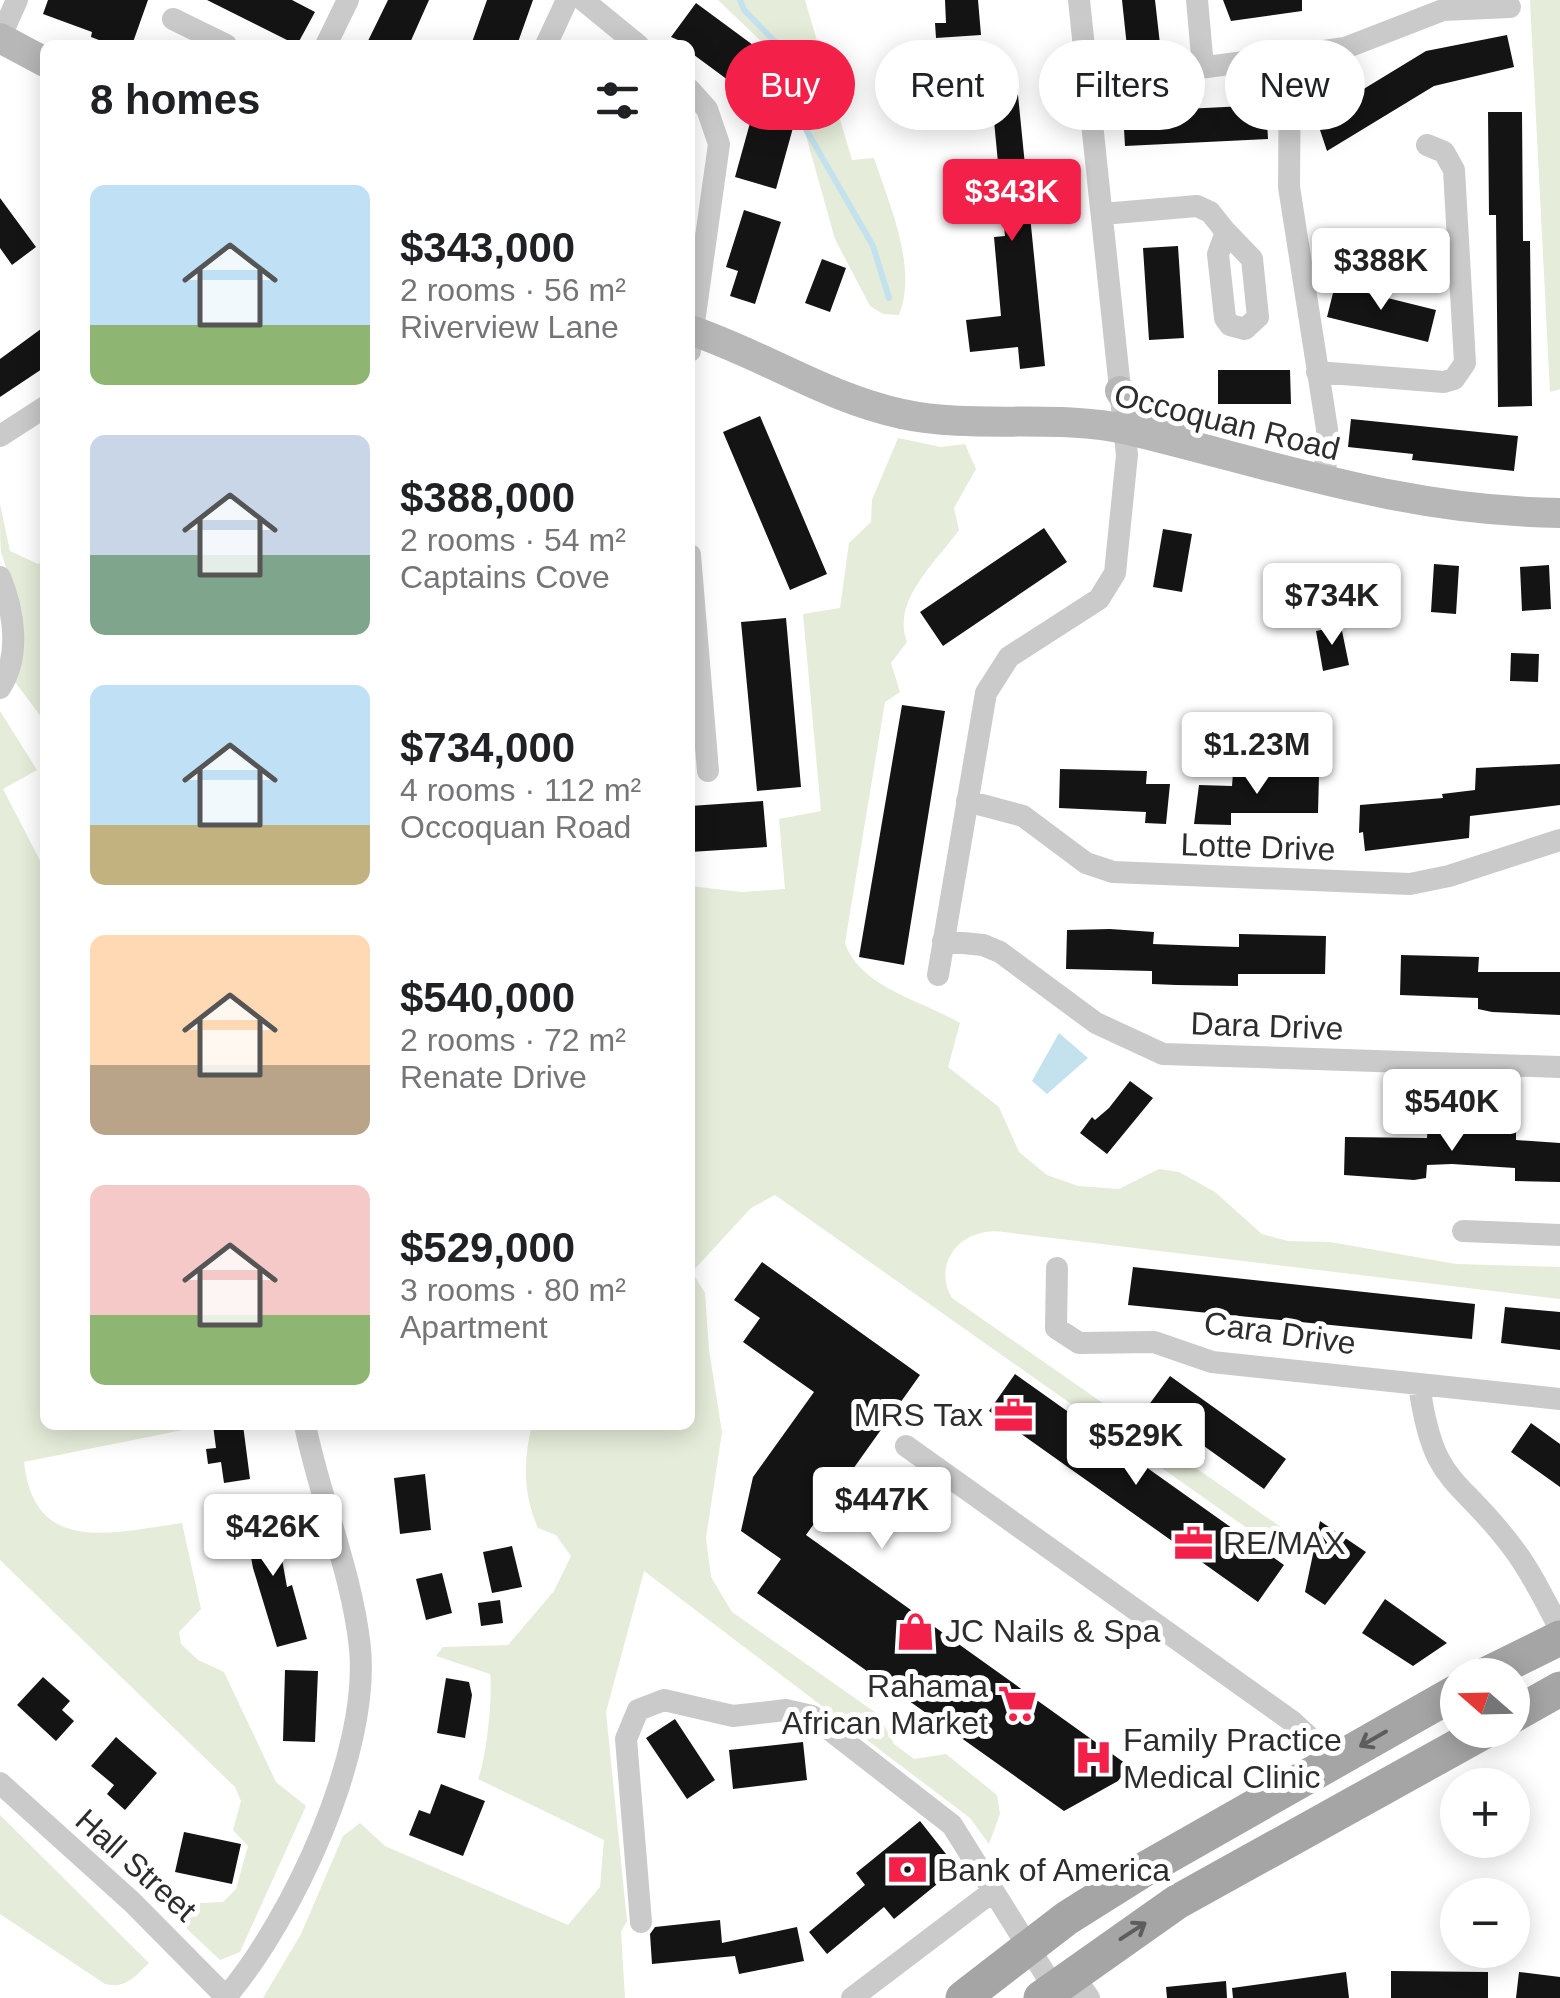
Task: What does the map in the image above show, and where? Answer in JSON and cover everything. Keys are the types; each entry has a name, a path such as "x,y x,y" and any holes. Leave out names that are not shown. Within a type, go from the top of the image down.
{"main road":[{"path":"1519,1658 1560,1638"},
{"path":"1530,1706 1560,1690"},
{"path":"964,1998 1028,1948 1144,1868 1440,1700"},
{"path":"1049,1995 1177,1902 1455,1748"}],"street":[{"path":"17,0 0,38 40,59"},
{"path":"328,40 348,0"},
{"path":"548,40 567,0"},
{"path":"583,0 632,40"},
{"path":"938,974 986,693 994,675 1018,650 1098,598 1115,573 1127,455 1079,0"},
{"path":"1197,0 1201,40"},
{"path":"1362,40 1443,5 1510,8"},
{"path":"173,19 216,40"},
{"path":"695,95 708,109 719,144 695,309"},
{"path":"1289,130 1289,188 1327,429 1326,482"},
{"path":"1317,372 1444,382 1461,372 1465,363 1454,170 1444,152 1427,145"},
{"path":"1102,214 1197,206 1210,212 1226,232"},
{"name":"Occoquan Road","path":"695,339 876,408 943,419 1072,422 1124,429 1326,482 1456,508 1560,513"},
{"path":"1120,392 1141,414 1228,456"},
{"path":"0,436 40,410"},
{"path":"0,577 14,637 9,672 0,688"},
{"path":"695,615 708,771"},
{"name":"Lotte Drive","path":"967,801 1023,816 1086,863 1142,876 1410,884 1449,876 1560,840"},
{"name":"Dara Drive","path":"943,942 984,945 1000,952 1096,1023 1163,1054 1560,1067"},
{"path":"1464,1232 1560,1235"},
{"name":"Cara Drive","path":"1057,1268 1056,1328 1080,1343 1144,1340 1212,1362 1560,1398"},
{"path":"1419,1384 1426,1431 1443,1472 1512,1546 1560,1629"},
{"path":"227,1998 266,1948 280,1922 344,1771 361,1705 355,1619 306,1430"},
{"path":"906,1446 1293,1722 1335,1761"},
{"path":"640,1922 626,1739 638,1710 664,1700 733,1716 786,1710 812,1716 936,1808 970,1848 992,1892 1028,1948 1049,1995 1084,1991 1089,1998"},
{"name":"Hall Street","path":"0,1783 132,1902 227,1998"},
{"path":"852,1998 992,1892"}],"green space":[{"path":"718,0 805,0 817,40 760,40"},
{"path":"1530,0 1560,0 1560,389 1550,392"},
{"path":"804,130 843,130 852,160 874,158 894,215 903,256 904,296 899,315 883,314 870,306 835,239"},
{"path":"898,438 941,447 965,444 976,469 954,508 959,530 910,597 904,627 907,642 891,663 900,692 885,702 845,943 852,958 878,982 960,1023 948,1067 999,1107 1019,1152 1047,1175 1078,1186 1119,1189 1159,1169 1179,1172 1215,1192 1262,1234 1288,1241 1330,1242 1456,1264 1560,1267 1560,1299 998,1231 974,1235 956,1248 945,1277 952,1298 1298,1539 1295,1555 1285,1555 775,1195 751,1208 695,1269 695,887 742,892 785,889 779,819 821,811 803,614 840,608 849,543 871,522 872,500"},
{"path":"0,504 10,551 40,563 40,715 15,682 23,631 1,552"},
{"path":"0,711 37,770 3,789 40,860 40,1430 183,1430 24,1462 31,1492 43,1513 60,1525 105,1533 182,1523 201,1609 179,1632 181,1644 198,1660 224,1672 276,1782 306,1806 240,1952 220,1960 169,1912 180,1904 223,1902 236,1889 248,1846 233,1830 241,1801 235,1787 0,1560"},
{"path":"695,1277 705,1293 722,1432 706,1538 711,1577 732,1612 879,1715 894,1744 914,1759 946,1754 997,1795 1000,1814 989,1844 970,1818 644,1571 606,1712 627,1921 621,1932 625,1998 263,1998 301,1934 343,1836 360,1823 385,1846 568,1925 600,1887 604,1840 478,1779 488,1728 490,1674 436,1656 443,1647 508,1645 554,1591 571,1556 556,1535 538,1528 529,1503 527,1452 531,1430 695,1430"},
{"path":"0,1815 149,1963 134,1977 119,1985 105,1984 0,1914"}],"water":[{"path":"1059,1033 1088,1058 1047,1094 1032,1081"}],"building":[{"path":"48,0 148,0 134,40 99,40 91,37 92,32 43,14"},
{"path":"207,0 292,0 315,12 300,40 287,40"},
{"path":"388,0 429,0 411,40 368,40"},
{"path":"487,0 533,0 519,40 473,40"},
{"path":"945,0 978,0 981,35 936,38 935,23 946,23"},
{"path":"1122,0 1155,0 1160,40 1126,40"},
{"path":"1223,0 1302,0 1302,11 1231,21"},
{"path":"696,3 746,40 725,40 725,78 695,56 695,40 671,37"},
{"path":"1507,35 1514,67 1434,86 1365,128 1365,88 1426,51"},
{"path":"1019,105 1045,366 1020,369 1018,347 970,352 966,320 1001,316 994,237 1005,236 995,130 1019,130"},
{"path":"1225,107 1225,130 1267,130 1268,139 1125,146 1124,130 1205,130 1205,108"},
{"path":"1488,112 1522,112 1523,241 1530,241 1532,406 1498,407 1496,215 1489,215"},
{"path":"748,130 792,130 776,189 735,177"},
{"path":"1320,130 1362,130 1327,151"},
{"path":"0,198 36,247 12,265 0,248"},
{"path":"744,210 781,222 755,304 730,296 738,271 726,267"},
{"path":"1178,246 1184,338 1149,340 1143,248"},
{"path":"822,259 846,268 830,312 805,303"},
{"path":"1335,285 1436,310 1428,342 1327,317"},
{"path":"40,330 40,370 0,397 0,359"},
{"path":"1218,370 1290,370 1291,404 1218,404"},
{"path":"760,416 827,574 790,590 723,432"},
{"path":"1351,419 1518,436 1514,471 1412,460 1413,454 1348,447"},
{"path":"1044,528 1067,562 943,646 920,612"},
{"path":"1163,529 1192,534 1182,592 1153,587"},
{"path":"1342,563 1378,566 1376,591 1393,593 1391,621 1337,616"},
{"path":"1434,564 1459,566 1456,614 1431,612"},
{"path":"1549,565 1551,609 1522,611 1520,567"},
{"path":"786,618 801,787 757,791 741,622"},
{"path":"1341,626 1349,665 1323,671 1316,631"},
{"path":"1511,653 1539,654 1538,682 1510,681"},
{"path":"902,705 945,711 904,965 859,957"},
{"path":"1560,764 1560,805 1470,816 1469,838 1365,851 1363,832 1359,833 1360,805 1443,798 1442,794 1475,790 1476,768"},
{"path":"1060,769 1147,771 1146,784 1170,784 1166,824 1145,823 1146,812 1059,808"},
{"path":"1233,773 1319,775 1318,813 1231,813 1231,825 1194,824 1199,785 1232,786"},
{"path":"763,801 767,847 695,852 695,806"},
{"path":"1067,930 1154,932 1153,944 1206,946 1239,947 1239,934 1326,936 1325,974 1238,974 1238,986 1176,985 1152,984 1152,971 1066,969"},
{"path":"1401,955 1479,957 1478,972 1560,972 1560,1015 1492,1012 1478,1009 1478,998 1400,995"},
{"path":"1130,1081 1153,1098 1107,1154 1080,1133 1092,1117 1095,1120 1109,1108"},
{"path":"1428,1125 1516,1127 1516,1140 1560,1143 1560,1182 1515,1181 1515,1168 1452,1164 1427,1165 1426,1178 1414,1180 1344,1175 1345,1137 1427,1138"},
{"path":"762,1262 920,1375 806,1535 1129,1766 1118,1781 1064,1811 757,1593 781,1559 741,1531 753,1477 814,1392 743,1342 760,1318 734,1300"},
{"path":"1133,1267 1475,1304 1472,1339 1128,1305"},
{"path":"1505,1307 1560,1312 1560,1350 1501,1343"},
{"path":"1015,1374 1284,1565 1258,1602 989,1411"},
{"path":"1170,1376 1286,1459 1264,1489 1148,1406"},
{"path":"1531,1423 1560,1444 1560,1487 1511,1452"},
{"path":"214,1430 244,1430 250,1479 224,1483 221,1462 208,1464 206,1449 216,1448"},
{"path":"425,1474 431,1530 400,1534 394,1478"},
{"path":"273,1509 287,1587 292,1585 307,1639 277,1647 253,1568 243,1515"},
{"path":"1320,1521 1366,1552 1325,1605 1305,1592"},
{"path":"512,1546 522,1587 492,1593 483,1552"},
{"path":"442,1573 452,1613 426,1620 416,1579"},
{"path":"1385,1599 1447,1643 1413,1666 1362,1633"},
{"path":"500,1600 503,1623 481,1626 478,1603"},
{"path":"285,1670 318,1671 315,1742 283,1741"},
{"path":"43,1677 70,1701 62,1710 74,1721 56,1741 17,1705"},
{"path":"446,1678 469,1682 472,1695 465,1738 437,1733"},
{"path":"675,1719 715,1780 687,1799 646,1738"},
{"path":"116,1737 157,1773 125,1810 107,1794 114,1785 91,1766"},
{"path":"803,1742 807,1780 733,1789 729,1750"},
{"path":"441,1784 485,1801 463,1856 409,1835 419,1810 430,1814"},
{"name":"Bank of America","path":"920,1821 957,1868 894,1919 884,1907 827,1954 809,1932 865,1885 856,1873"},
{"path":"184,1832 241,1844 232,1884 175,1872"},
{"path":"720,1920 722,1943 797,1927 804,1961 739,1974 735,1956 652,1964 650,1934 655,1927"},
{"path":"1391,1971 1488,1972 1488,1998 1391,1998"},
{"path":"1346,1972 1349,1998 1233,1998 1232,1988"},
{"path":"1519,1972 1560,1977 1560,1998 1516,1998"},
{"path":"1226,1981 1227,1998 1167,1998 1166,1987"}],"waterway":[{"path":"740,0 744,10 782,49 773,72 873,246 889,298"}],"place":[{"name":"MRS Tax","path":"1013,1415"},
{"name":"RE/MAX","path":"1193,1543"},
{"name":"JC Nails & Spa","path":"915,1631"},
{"name":"Rahama African Market","path":"1018,1704"},
{"name":"Family Practice Medical Clinic","path":"1093,1758"},
{"name":"Bank of America","path":"907,1870"}]}
